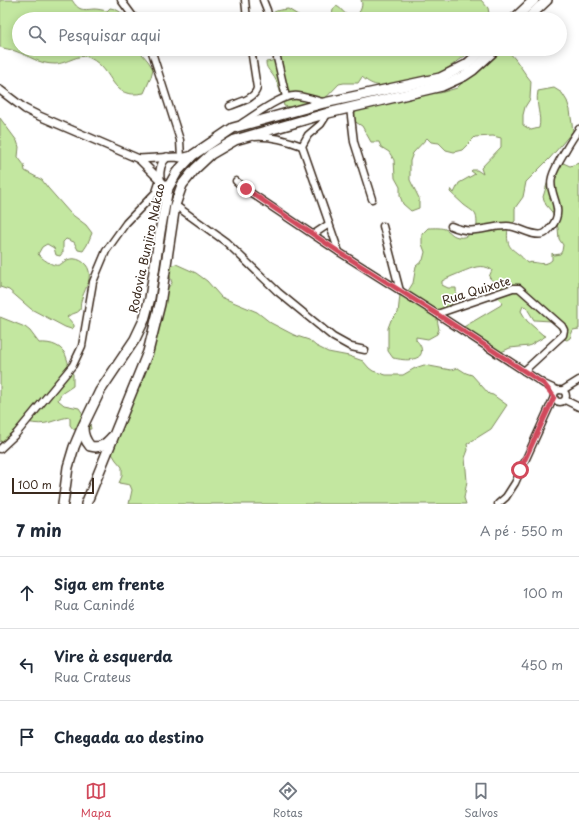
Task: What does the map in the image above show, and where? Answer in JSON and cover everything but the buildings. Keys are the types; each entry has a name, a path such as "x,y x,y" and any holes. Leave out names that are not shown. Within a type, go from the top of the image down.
{"main road":[{"path":"521,12 534,0"},
{"path":"534,12 547,0"},
{"name":"Rodovia Bunjiro Nakao","path":"63,504 68,467 83,426 100,391 135,339 144,320 150,298 168,188 177,172 193,154 233,128 324,103 440,78 466,65 476,56"},
{"name":"Rodovia Bunjiro Nakao","path":"86,504 148,352 160,304 176,205 182,185 195,169 211,154 235,140 328,113 442,86 464,76 488,56"},
{"path":"83,426 83,434 86,442 90,446 100,447 114,435"}],"street":[{"path":"122,0 130,12"},
{"path":"245,0 246,12"},
{"path":"263,0 267,10"},
{"path":"267,10 270,0"},
{"path":"153,56 180,140 181,158"},
{"path":"230,106 252,96 256,91 257,88 252,56"},
{"path":"277,56 286,97"},
{"path":"0,90 19,105 31,112 139,159 168,188"},
{"path":"233,128 276,101 286,97 299,96 324,103"},
{"path":"350,108 354,142 372,199"},
{"path":"328,113 325,119 308,135 302,146 339,252"},
{"path":"451,226 465,231 507,226 538,234 547,231 556,221 558,216 557,205 551,184 552,174 573,136 579,129"},
{"path":"235,140 268,137 286,140 302,146"},
{"path":"139,159 167,157 181,158 193,154"},
{"path":"0,448 16,434 73,365 82,346 93,282 106,251 123,226 156,192 160,180 159,172 161,164 167,157"},
{"path":"236,181 339,252 579,407"},
{"path":"176,205 226,242 278,292 333,337 351,347 365,350"},
{"path":"314,234 329,224"},
{"path":"383,226 400,291"},
{"name":"Rua Quixote","path":"437,314 513,288 520,289 562,326 564,330 563,335 524,371"},
{"path":"498,504 506,497 515,483 548,411 561,396 579,380"}],"green space":[{"path":"0,0 72,0 81,9 107,11 110,8 120,12 12,12 12,50 0,47"},
{"path":"361,0 481,0 488,8 489,12 359,12 362,2"},
{"path":"336,6 343,12 333,12"},
{"path":"288,9 293,12 274,12"},
{"path":"27,56 82,56 55,64 39,61"},
{"path":"82,56 144,56 153,69 144,93 133,94 124,92 118,88 98,64"},
{"path":"273,56 464,56 447,69 420,80 397,84 375,85 362,77 358,83 339,84 317,107 304,110 284,106 280,89 268,69 266,62 272,61 274,58"},
{"path":"493,56 512,56 531,81 530,99 525,107 523,125 531,130 539,128 540,123 537,101 538,91 554,88 562,93 567,101 573,131 550,158 526,182 523,197 515,208 515,221 508,227 507,235 509,245 527,263 534,262 543,264 552,260 552,253 554,255 560,254 563,245 559,239 558,228 552,212 546,205 543,197 547,184 561,162 570,166 579,163 579,329 573,330 570,338 567,340 564,339 555,322 534,320 526,307 523,306 521,311 527,321 546,336 529,346 510,348 501,352 495,352 462,328 501,305 502,302 498,298 499,291 497,286 489,277 492,270 484,267 477,267 466,270 442,281 442,285 448,288 456,288 455,297 444,313 437,319 439,329 437,334 428,339 416,337 422,351 420,356 408,360 393,358 388,351 388,328 391,320 398,313 400,295 408,291 413,283 416,266 423,260 425,252 422,244 422,234 428,228 440,228 447,230 454,236 464,237 477,228 477,219 475,214 450,192 451,189 454,193 459,183 475,174 471,171 472,170 477,170 483,174 481,168 501,147 501,138 493,136 475,137 462,150 454,152 446,150 439,143 431,142 427,138 413,153 410,161 410,180 419,198 419,208 411,211 403,204 400,196 400,187 395,178 394,160 389,152 381,147 379,142 371,142 362,126 354,121 355,113 362,106 388,103 411,92 440,93 457,88 468,74"},
{"path":"0,118 17,141 19,147 18,157 24,165 25,171 42,180 70,213 86,225 92,233 83,251 78,250 74,242 66,239 63,242 63,252 60,256 56,255 54,248 47,244 42,247 38,254 44,260 54,265 59,265 70,259 77,259 84,263 88,268 89,279 81,302 80,310 67,317 74,325 71,329 31,309 9,290 0,287"},
{"path":"176,264 196,273 207,281 221,297 257,312 271,323 294,335 309,340 316,346 328,352 349,356 363,361 373,371 386,375 403,375 424,365 451,370 458,368 472,375 489,394 493,395 507,405 491,429 467,444 468,450 465,458 467,481 464,498 466,504 129,504 132,490 130,485 119,483 122,476 122,467 111,452 145,367 150,364 149,356 165,291 172,283 169,273 172,265"},
{"path":"0,317 25,327 39,343 52,344 63,351 73,374 73,386 61,394 58,400 64,405 79,408 90,424 91,429 73,429 70,425 69,417 39,424 27,422 16,428 2,442 0,442"}],"route":[{"path":"246,189 339,252 544,384 554,395 554,397 520,470"}]}
